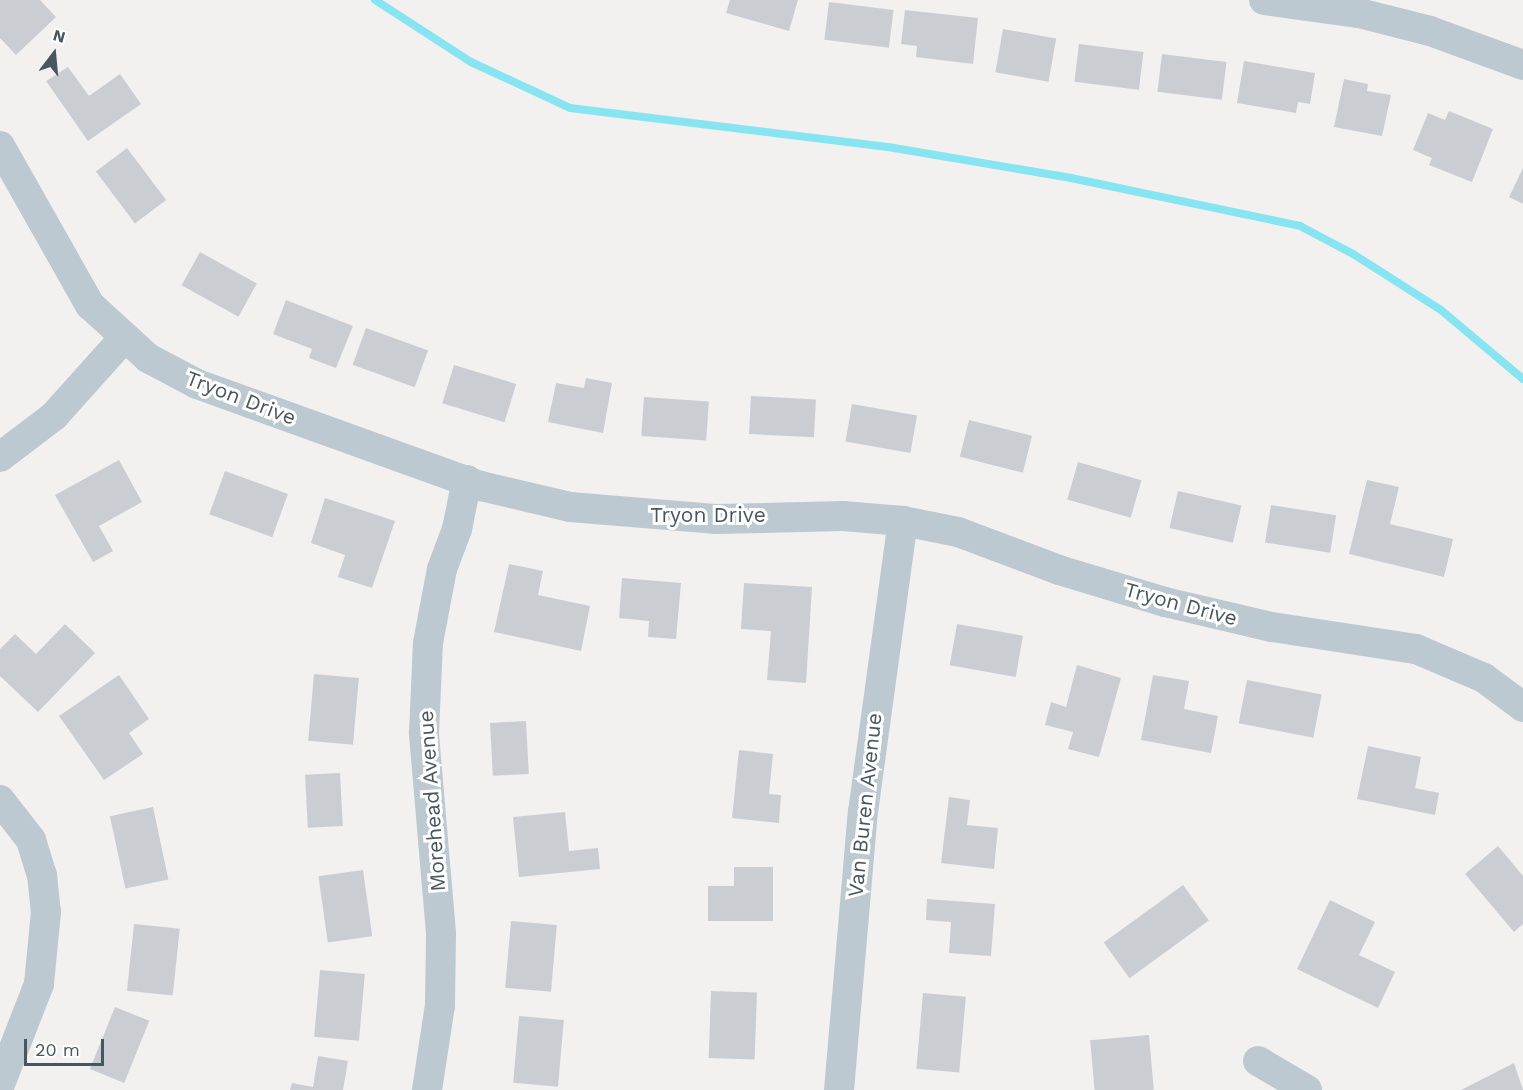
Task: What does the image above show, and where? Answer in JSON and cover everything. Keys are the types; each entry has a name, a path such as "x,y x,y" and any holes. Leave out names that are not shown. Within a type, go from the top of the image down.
{"street":[{"path":"1264,0 1359,13 1430,31 1523,65"},
{"name":"Tryon Drive","path":"0,146 21,177 69,274 90,305 123,339 164,368 197,384 498,492 570,507 624,514 716,519 843,516 903,521 958,532 1059,570 1165,602 1272,627 1416,649 1484,678 1523,707"},
{"path":"0,457 54,416 123,339"},
{"name":"Morehead Avenue","path":"427,1090 440,1005 441,933 424,733 428,643 442,569 457,529 467,480"},
{"name":"Van Buren Avenue","path":"839,1090 864,801 903,521"},
{"path":"0,800 31,840 42,875 46,912 39,984 0,1084"},
{"path":"1258,1061 1307,1090"}],"building":[{"path":"0,0 40,0 56,17 16,55 0,38"},
{"path":"730,0 798,0 789,31 726,13"},
{"path":"829,2 894,10 889,48 824,40"},
{"path":"905,10 978,18 973,64 916,57 917,46 901,44"},
{"path":"1003,29 1056,38 1049,82 995,72"},
{"path":"1079,44 1144,52 1139,90 1074,82"},
{"path":"1162,54 1227,62 1222,100 1157,92"},
{"path":"1244,61 1315,73 1310,104 1298,102 1296,113 1237,103"},
{"path":"68,67 89,96 120,74 141,104 88,141 46,81"},
{"path":"1344,79 1368,84 1367,91 1391,95 1382,136 1334,127"},
{"path":"1449,111 1493,129 1472,182 1429,165 1432,158 1413,150 1428,113 1445,120"},
{"path":"127,148 166,200 135,223 96,171"},
{"path":"1523,168 1523,204 1509,197"},
{"path":"200,252 257,284 238,317 182,285"},
{"path":"286,300 353,326 336,368 309,358 312,349 273,334"},
{"path":"366,328 428,351 415,387 353,365"},
{"path":"454,365 516,384 504,422 442,403"},
{"path":"586,378 612,383 603,433 548,422 556,383 584,388"},
{"path":"751,396 816,399 814,437 749,434"},
{"path":"644,397 709,402 706,440 641,436"},
{"path":"852,404 917,415 910,453 845,441"},
{"path":"969,420 1032,436 1023,473 960,457"},
{"path":"119,460 142,502 99,526 113,551 93,562 55,495"},
{"path":"1078,462 1141,480 1131,518 1067,499"},
{"path":"225,471 288,494 272,537 209,514"},
{"path":"1367,480 1399,487 1390,524 1453,539 1444,577 1349,554"},
{"path":"1178,491 1241,506 1233,543 1169,528"},
{"path":"325,498 395,521 372,588 338,577 345,555 311,543"},
{"path":"1271,505 1336,515 1330,553 1265,543"},
{"path":"509,564 543,571 538,595 590,606 581,651 494,632"},
{"path":"622,578 681,583 676,639 648,637 649,621 619,618"},
{"path":"744,583 812,587 806,683 767,680 771,631 741,629"},
{"path":"65,624 95,653 38,712 0,676 0,649 15,634 36,654"},
{"path":"957,624 1023,636 1016,677 950,665"},
{"path":"1077,665 1121,678 1099,757 1068,749 1073,732 1045,725 1051,702 1066,707"},
{"path":"314,674 359,678 353,745 308,741"},
{"path":"119,675 149,719 129,733 143,754 104,780 59,716"},
{"path":"1153,675 1189,681 1184,709 1218,716 1211,753 1141,740"},
{"path":"1247,680 1322,695 1313,738 1239,723"},
{"path":"526,721 529,774 493,776 490,723"},
{"path":"1368,746 1421,757 1415,788 1439,793 1435,815 1357,799"},
{"path":"739,750 773,754 769,794 781,795 779,823 732,818"},
{"path":"340,773 343,826 308,828 305,775"},
{"path":"949,797 970,800 967,825 998,828 994,869 941,863"},
{"path":"153,807 168,879 125,889 110,816"},
{"path":"565,812 569,851 598,848 600,869 519,877 513,817"},
{"path":"1498,846 1523,876 1523,924 1514,932 1465,874"},
{"path":"734,867 773,867 773,921 708,921 708,886 734,886"},
{"path":"363,870 372,936 328,943 318,876"},
{"path":"1183,885 1209,921 1130,978 1104,943"},
{"path":"927,899 995,904 991,956 949,953 951,922 926,920"},
{"path":"1330,900 1375,922 1359,955 1395,972 1378,1008 1297,969"},
{"path":"511,921 557,925 551,992 505,988"},
{"path":"134,924 180,929 173,995 127,991"},
{"path":"320,970 365,974 359,1041 314,1037"},
{"path":"711,991 757,993 755,1060 709,1058"},
{"path":"923,993 966,997 959,1072 916,1069"},
{"path":"115,1007 149,1021 124,1083 90,1069"},
{"path":"519,1016 564,1020 558,1087 513,1083"},
{"path":"1149,1035 1154,1090 1095,1090 1090,1040"},
{"path":"318,1056 348,1061 343,1090 290,1090 292,1083 313,1087"},
{"path":"1514,1063 1523,1090 1461,1090"}],"waterway":[{"path":"375,0 471,62 570,108 894,148 1071,178 1300,226 1353,254 1441,310 1523,379"}]}
